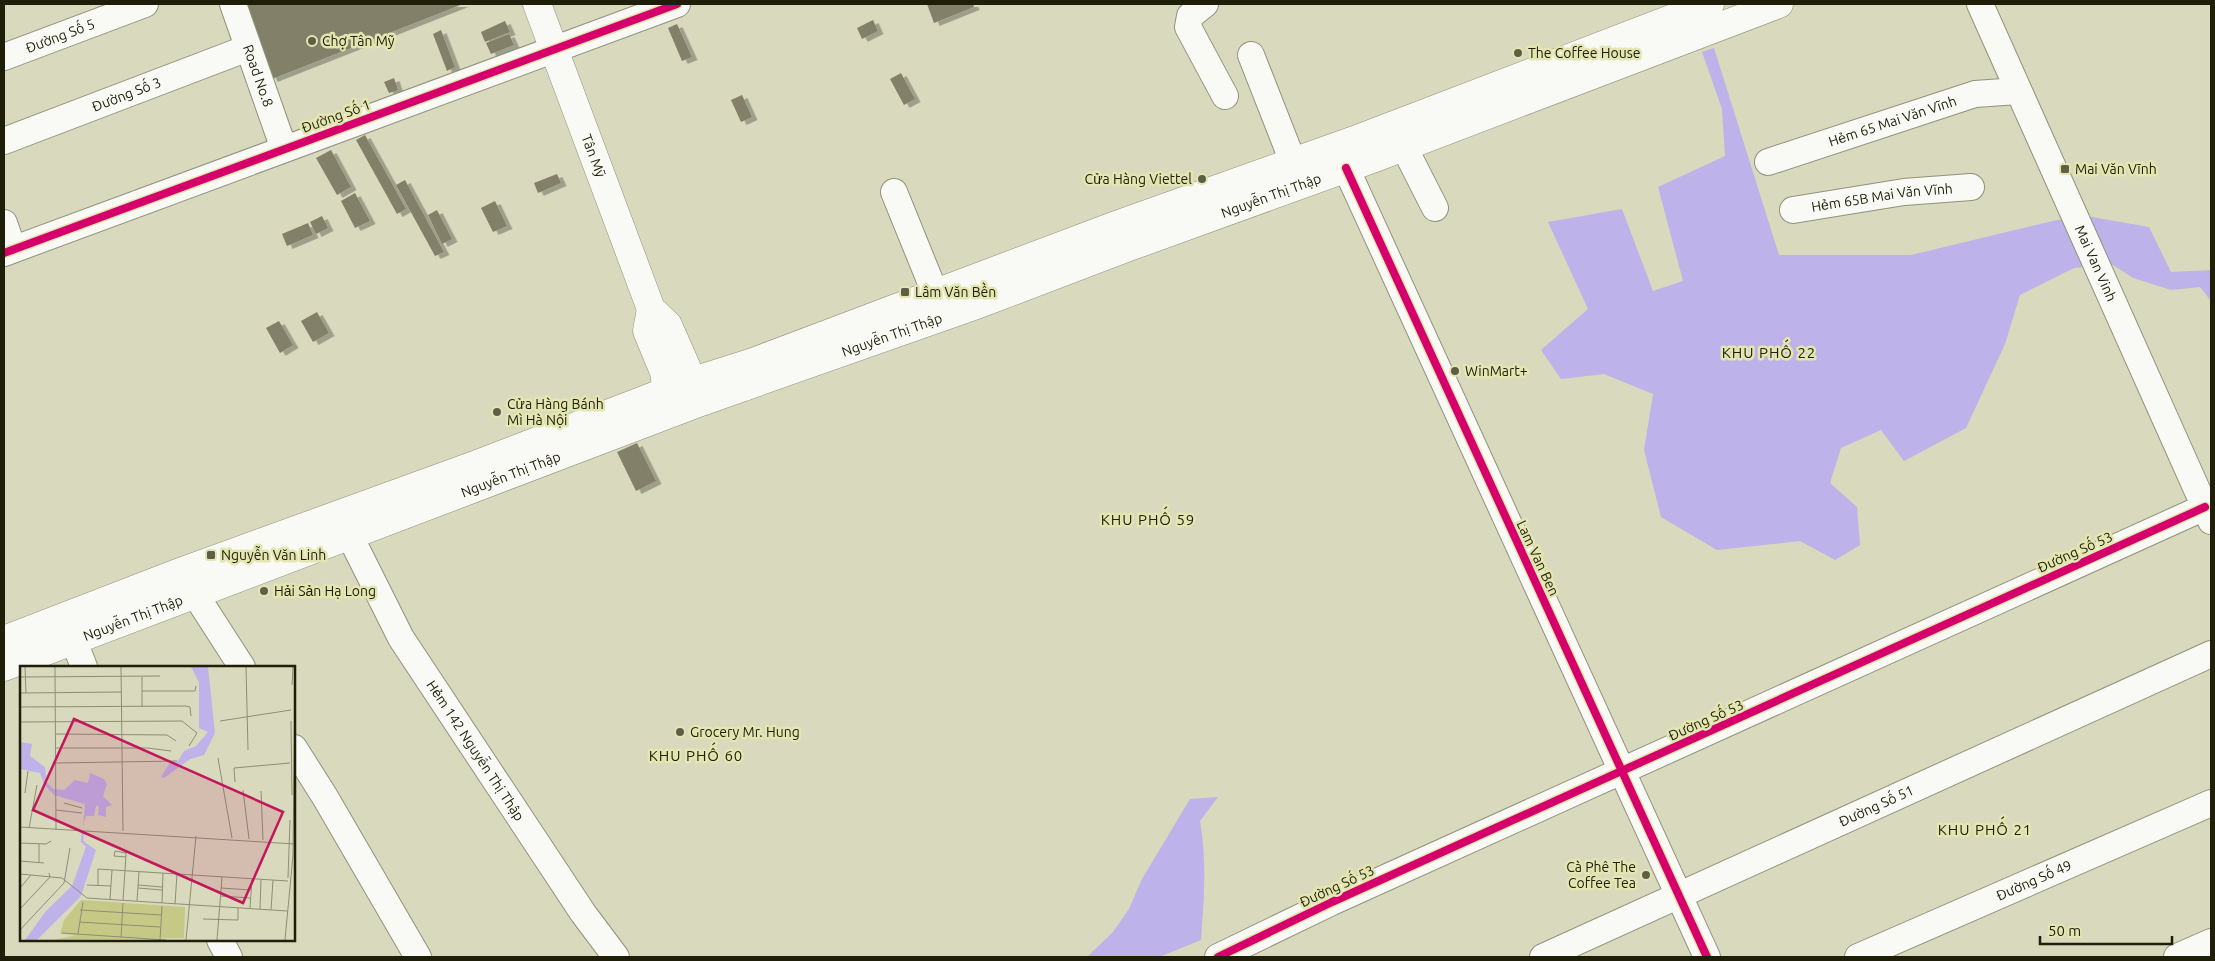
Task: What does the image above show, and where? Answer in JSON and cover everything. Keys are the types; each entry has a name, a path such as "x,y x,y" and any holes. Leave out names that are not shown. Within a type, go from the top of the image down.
{"main road":[{"name":"Tân Mỹ","path":"537,4 651,309 668,325 697,391"},
{"name":"Nguyễn Thị Thập","path":"4,667 350,536 697,391 979,304 1341,158 1718,14 1779,4"},
{"name":"Nguyễn Thị Thập","path":"757,372 935,293 1125,221 1293,162 1341,158 1404,147 1676,30"},
{"name":"Tân Mỹ","path":"651,309 647,331 664,372 671,402"},
{"name":"Nguyễn Thị Thập","path":"4,640 180,572 475,465 671,402"}],"street":[{"name":"Đường Số 5","path":"4,57 145,4"},
{"name":"Road No.8","path":"233,4 284,149"},
{"name":"Đường Số 1","path":"8,251 677,4"},
{"path":"1205,4 1190,16 1188,27 1225,96"},
{"name":"Mai Van Vinh","path":"1980,4 2208,514"},
{"name":"Đường Số 3","path":"4,140 248,48"},
{"path":"1251,55 1293,162"},
{"name":"Hẻm 65 Mai Văn Vĩnh","path":"1768,162 1976,94 2018,91"},
{"path":"1404,147 1435,208"},
{"name":"Lam Van Ben","path":"1341,158 1707,957"},
{"name":"Hẻm 65B Mai Văn Vĩnh","path":"1793,210 1904,192 1972,187"},
{"path":"894,192 935,293"},
{"path":"4,223 8,251"},
{"name":"Đường Số 53","path":"1218,957 1332,902 1622,772 2208,514"},
{"name":"Hẻm 142 Nguyễn Thị Thập","path":"350,536 401,638 583,913 616,957"},
{"path":"195,594 241,666"},
{"path":"74,641 84,666"},
{"name":"Đường Số 51","path":"1543,957 2211,654"},
{"path":"295,750 325,797 418,957"},
{"name":"Đường Số 49","path":"1858,957 2211,803"},
{"path":"221,941 229,957"},
{"path":"2177,957 2211,942"}],"shaded area":[{"path":"1714,48 1779,255 1911,255 2057,220 2092,217 2149,227 2171,272 2211,270 2211,301 2200,287 2171,290 2133,278 2113,265 2074,268 2020,295 2005,344 1966,428 1904,461 1881,430 1841,448 1830,483 1857,507 1860,545 1835,560 1800,541 1717,550 1661,517 1644,450 1653,394 1604,374 1561,379 1541,350 1588,309 1548,222 1622,209 1653,291 1683,281 1658,187 1725,156 1722,109 1702,52"},
{"path":"1218,797 1200,821 1204,866 1201,940 1159,957 1087,957 1113,932 1129,909 1142,879 1190,799"}],"building":[{"name":"Chợ Tân Mỹ","path":"242,4 463,4 272,79"},
{"path":"927,4 973,4 974,7 934,23"},
{"path":"873,20 878,31 862,39 857,28"},
{"path":"505,21 510,32 485,42 481,32"},
{"path":"677,24 692,57 682,61 668,28"},
{"path":"441,30 455,67 447,71 433,34"},
{"path":"509,34 514,45 491,54 486,43"},
{"path":"901,73 915,99 904,105 890,79"},
{"path":"394,78 398,90 389,93 384,82"},
{"path":"742,95 752,117 741,122 731,100"},
{"path":"365,135 406,209 397,214 356,140"},
{"path":"331,150 351,187 337,195 316,158"},
{"path":"557,174 561,183 538,193 534,183"},
{"path":"405,180 444,252 435,256 396,185"},
{"path":"355,193 370,221 355,228 341,201"},
{"path":"495,201 507,226 493,232 481,208"},
{"path":"437,210 452,239 442,244 428,215"},
{"path":"322,216 328,228 316,234 310,222"},
{"path":"308,223 313,235 287,246 282,234"},
{"path":"317,312 329,333 313,342 301,321"},
{"path":"279,321 293,345 280,353 266,328"},
{"path":"637,443 656,481 636,491 617,452"}],"cycle path":[{"path":"4,253 677,4"},
{"path":"1346,168 1707,957"},
{"path":"1218,957 1332,902 2205,507"}],"place":[{"name":"Chợ Tân Mỹ","path":"312,41"},
{"name":"The Coffee House","path":"1518,53"},
{"name":"Mai Văn Vĩnh","path":"2065,169"},
{"name":"Cửa Hàng Viettel","path":"1202,179"},
{"name":"Lâm Văn Bền","path":"905,292"},
{"name":"WinMart+","path":"1455,371"},
{"name":"Cửa Hàng Bánh Mì Hà Nội","path":"497,412"},
{"name":"Nguyễn Văn Linh","path":"211,555"},
{"name":"Hải Sản Hạ Long","path":"264,591"},
{"name":"Grocery Mr. Hung","path":"680,732"},
{"name":"Cà Phê The Coffee Tea","path":"1646,875"}],"district":[{"name":"KHU PHỐ 22","path":"1769,352"},
{"name":"KHU PHỐ 59","path":"1148,519"},
{"name":"KHU PHỐ 60","path":"696,755"},
{"name":"KHU PHỐ 21","path":"1985,829"}]}
